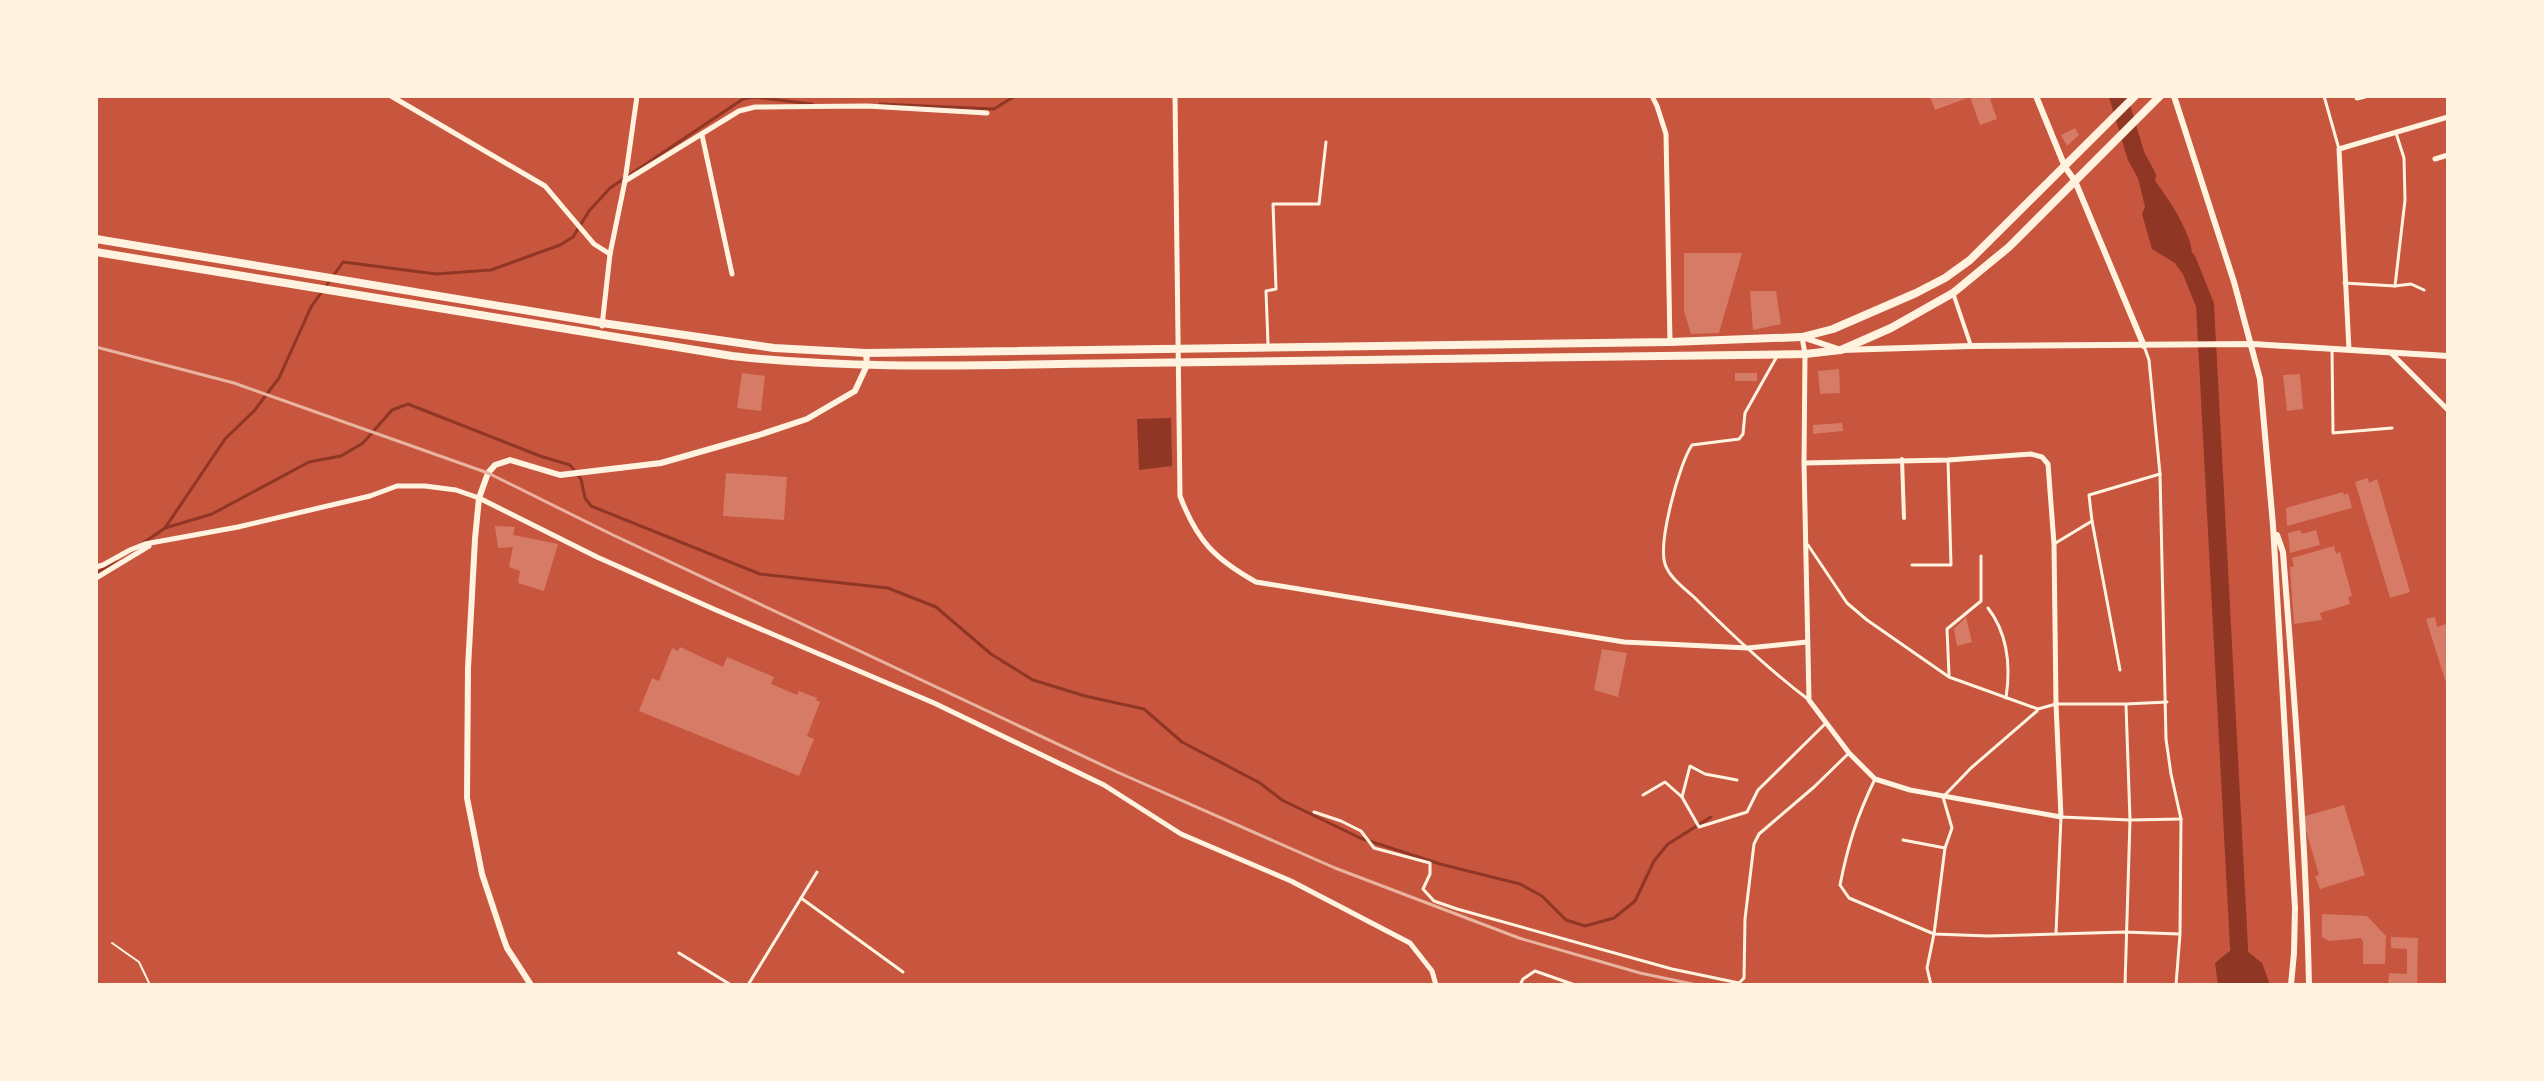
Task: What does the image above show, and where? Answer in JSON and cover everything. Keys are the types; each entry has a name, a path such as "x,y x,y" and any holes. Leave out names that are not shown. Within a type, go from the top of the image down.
{"main road":[{"path":"96,239 602,323 774,348 866,353 1670,342 1802,337 1833,329 1945,278 1970,260 2135,96"},
{"path":"96,252 769,360 867,365 1805,354 1841,350 1891,328 1953,293 2009,247 2159,97"}],"street":[{"path":"391,96 545,186 594,244 610,254"},
{"path":"600,335 610,254 625,181 637,96"},
{"path":"1175,96 1180,496 1190,524 1207,547 1226,565 1256,582 1624,642 1748,648 1807,642"},
{"path":"1652,96 1666,134 1670,342"},
{"path":"2036,96 2144,346"},
{"path":"2174,96 2253,344 2260,379 2273,525 2296,930 2291,985"},
{"path":"2357,98 2365,96"},
{"path":"625,181 739,111 755,107 867,106 987,113"},
{"path":"2349,350 2339,149 2448,117"},
{"path":"702,135 732,274"},
{"path":"2435,159 2448,155"},
{"path":"1953,293 1971,346"},
{"path":"1804,463 1948,460 2031,454 2042,457 2048,464 2054,544 2061,817 1943,797 1875,779 1849,753 1809,700 1804,463 1805,354 1802,337 1841,350 2253,344 2448,356"},
{"path":"531,985 507,948 482,874 467,798 468,668 479,498 488,473 495,465 510,460 560,475 661,463 807,419 855,391 867,365 866,353"},
{"path":"2391,353 2448,410"},
{"path":"1902,459 1904,518"},
{"path":"96,567 145,544 370,496 397,486 456,490 479,498 597,557 934,703 1104,785 1181,834 1291,881 1410,943 1432,971 1436,985"},
{"path":"2273,525 2283,552 2307,901 2309,985"},
{"path":"96,578 153,543"}],"lane":[{"path":"2324,96 2339,149"},
{"path":"2395,286 2405,200 2404,158 2396,133"},
{"path":"1269,348 1266,291 1276,289 1273,204 1319,204 1326,142"},
{"path":"2344,283 2411,284 2424,290"},
{"path":"2144,346 2149,360 2160,474 2166,739 2181,819 2180,934 2176,985"},
{"path":"2332,349 2333,433 2392,428"},
{"path":"1778,355 1745,413 1743,434 1739,439 1692,445 1683,458 1664,538 1665,565 1673,577 1748,648 1809,700"},
{"path":"1912,565 1951,565 1948,460"},
{"path":"2120,670 2089,495 2160,474"},
{"path":"2054,544 2092,521"},
{"path":"1807,545 1847,603 1867,620 1949,677 2038,709"},
{"path":"1949,677 1947,629 1981,601 1981,556"},
{"path":"1988,608 1997,620 2005,643 2009,674 2006,698"},
{"path":"1931,985 1927,968 1945,848 1952,828 1943,797 2038,709 2056,704 2167,702"},
{"path":"2125,985 2130,820 2126,704"},
{"path":"1643,795 1665,782 1682,797 1699,827 1747,812 1758,790 1826,723"},
{"path":"1314,812 1361,831 1374,848 1430,863 1430,874 1423,889 1434,901 1672,969 1739,983 1744,978 1745,919 1754,844 1759,834 1849,753"},
{"path":"1682,797 1690,766 1705,774 1737,780"},
{"path":"1875,779 1859,810 1848,842 1840,885 1849,898 1934,934 2180,934"},
{"path":"2056,935 2061,817 2181,819"},
{"path":"1903,840 1945,848"},
{"path":"748,985 817,872"},
{"path":"801,898 903,972"},
{"path":"679,953 731,985"},
{"path":"1520,985 1535,971 1575,985"}],"path":[{"path":"112,943 139,962 150,985"}],"shaded area":[{"path":"2135,153 2184,227 2190,242 2196,282 2182,273 2175,263 2152,249 2142,214 2145,207 2134,161"},
{"path":"1171,418 1172,466 1139,470 1137,419"},
{"path":"2238,944 2262,963 2269,982 2266,985 2218,985 2215,963"}],"building":[{"path":"1930,96 1996,96 1990,99 1997,119 1980,125 1970,97 1935,110"},
{"path":"2075,128 2079,135 2067,146 2061,135"},
{"path":"1684,253 1742,253 1719,333 1691,334 1684,311"},
{"path":"1750,291 1776,291 1781,324 1753,330"},
{"path":"1839,369 1840,393 1820,394 1818,371"},
{"path":"742,373 765,376 761,411 737,408"},
{"path":"1735,373 1757,373 1757,381 1735,381"},
{"path":"2300,374 2303,409 2287,411 2283,375"},
{"path":"1842,423 1843,431 1813,434 1813,425"},
{"path":"726,473 787,477 784,520 723,516"},
{"path":"2368,478 2369,483 2377,479 2410,592 2390,598 2355,482"},
{"path":"2343,492 2344,495 2348,493 2352,508 2287,526 2286,508"},
{"path":"495,526 515,527 513,535 558,544 544,591 518,583 520,571 509,567 513,547 498,548"},
{"path":"2300,530 2302,534 2316,530 2320,545 2290,553 2288,533"},
{"path":"2334,546 2336,554 2340,552 2352,596 2348,597 2350,604 2320,613 2322,620 2294,624 2292,558"},
{"path":"1966,617 1972,642 1957,646 1954,629"},
{"path":"2435,617 2437,627 2446,624 2448,629 2448,689 2426,619"},
{"path":"680,647 723,667 727,657 774,677 771,684 797,695 799,691 817,698 820,702 807,736 814,739 799,776 639,711 652,678 659,681 672,648 678,651"},
{"path":"1602,649 1627,653 1618,697 1594,690"},
{"path":"2344,805 2365,875 2320,889 2315,876 2319,875 2302,817"},
{"path":"2322,914 2367,916 2386,936 2385,964 2363,964 2361,938 2329,941 2322,937"},
{"path":"2391,937 2418,938 2417,985 2388,985 2389,973 2407,974 2407,949 2391,948"}],"waterway":[{"path":"880,104 994,109 1015,96"},
{"path":"2118,96 2136,156 2147,176"},
{"path":"165,528 225,439 254,411 279,378 311,307 343,262 436,274 491,270 560,245 573,237 589,211 610,188 743,99 754,97 812,104"},
{"path":"2187,260 2205,305 2241,985"},
{"path":"143,543 165,528 212,514 309,462 341,456 363,443 392,410 408,404 570,465 581,479 585,498 591,506 760,574 888,588 936,607 991,654 1033,680 1144,709 1182,742 1260,783 1282,800 1360,838 1440,864 1520,884 1542,896 1566,920 1585,926 1614,918 1635,901 1654,861 1668,844 1711,817"},
{"path":"96,574 116,560"}],"railway":[{"path":"96,347 234,383 488,473 1117,772 1335,868 1519,938 1640,973 1697,985"}]}
